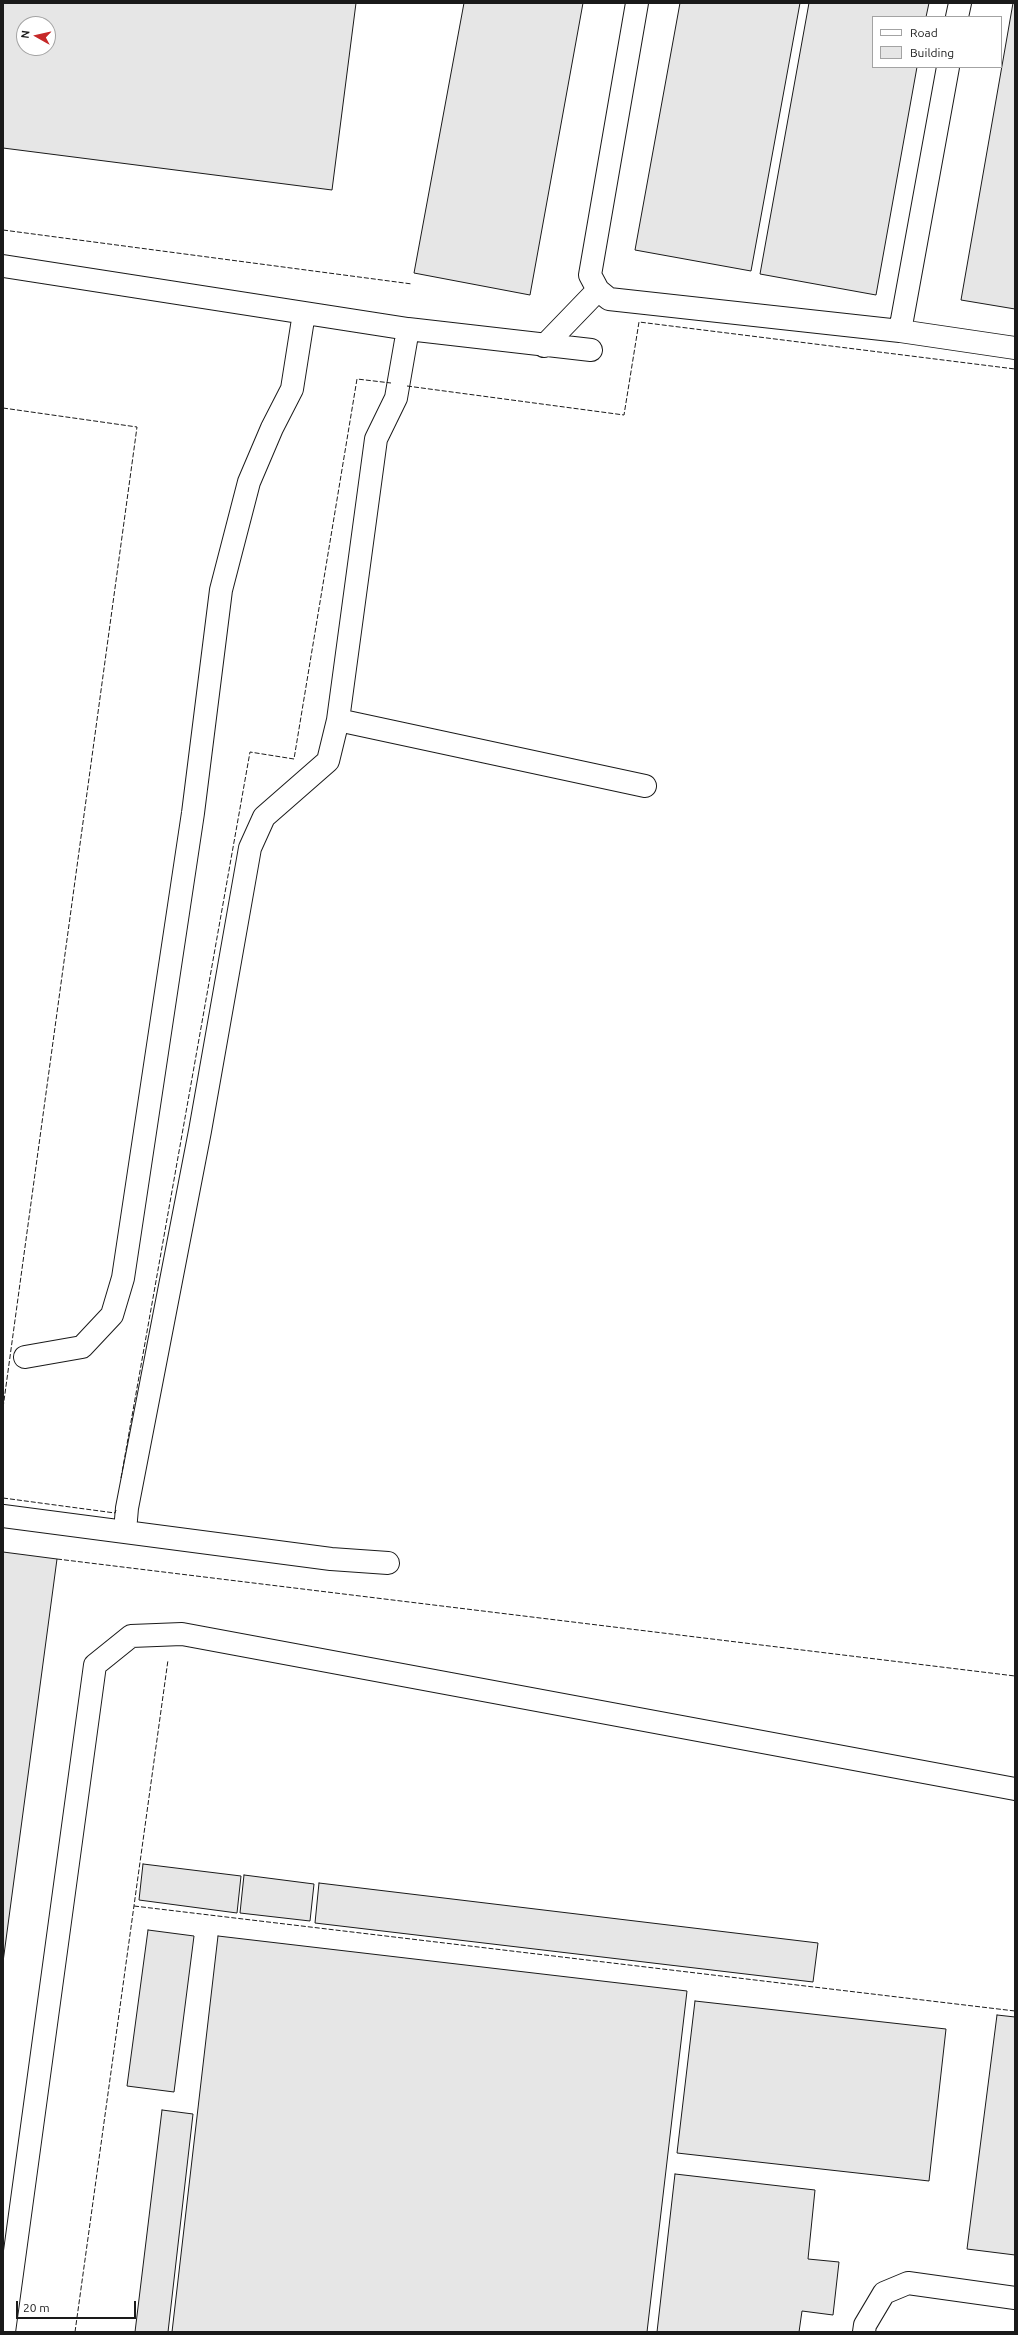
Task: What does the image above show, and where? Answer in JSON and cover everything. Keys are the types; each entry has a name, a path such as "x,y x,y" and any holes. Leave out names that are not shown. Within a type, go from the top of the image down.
{"street":[{"path":"637,3 590,275 598,290 609,299 900,331 1015,348"},
{"path":"957,16 960,3"},
{"path":"900,331 948,68"},
{"path":"3,266 408,329 544,346 591,350"},
{"path":"544,346 598,290"},
{"path":"25,1357 82,1348 112,1315 123,1278 193,813 221,590 249,482 272,428 292,389 304,313"},
{"path":"125,1531 127,1508 200,1130 250,848 264,817 328,761 338,720 370,471 376,439 396,398 408,329"},
{"path":"338,720 645,786"},
{"path":"3,1516 331,1559 388,1563"},
{"path":"4,2332 95,1665 131,1636 182,1634 1015,1789"},
{"path":"864,2332 865,2325 884,2293 908,2283 1015,2298"}],"building":[{"path":"3,3 356,3 332,190 3,148"},
{"path":"464,3 583,3 530,295 414,273"},
{"path":"680,3 800,3 751,271 635,250"},
{"path":"809,3 929,3 926,16 872,16 872,68 917,68 876,295 760,274"},
{"path":"1013,3 1015,3 1015,309 961,300"},
{"path":"3,1552 57,1559 3,1962"},
{"path":"143,1864 241,1876 237,1913 139,1900"},
{"path":"244,1875 314,1884 310,1921 240,1913"},
{"path":"319,1883 818,1943 813,1982 315,1923"},
{"path":"148,1930 194,1936 174,2092 127,2086"},
{"path":"218,1936 687,1991 647,2332 172,2332"},
{"path":"695,2001 946,2029 929,2181 677,2153"},
{"path":"997,2015 1015,2017 1015,2255 967,2249"},
{"path":"162,2110 193,2114 168,2332 135,2332"},
{"path":"675,2174 815,2190 808,2259 839,2262 833,2315 802,2311 799,2332 657,2332"}],"fence":[{"path":"3,230 412,284"},
{"path":"407,386 624,415 639,322 1015,369"},
{"path":"121,1478 250,752 294,759 357,379 391,383"},
{"path":"3,408 137,427 3,1408"},
{"path":"3,1498 115,1513 116,1510"},
{"path":"57,1559 1015,1676"},
{"path":"75,2332 168,1660"},
{"path":"134,1906 1015,2011"}]}
